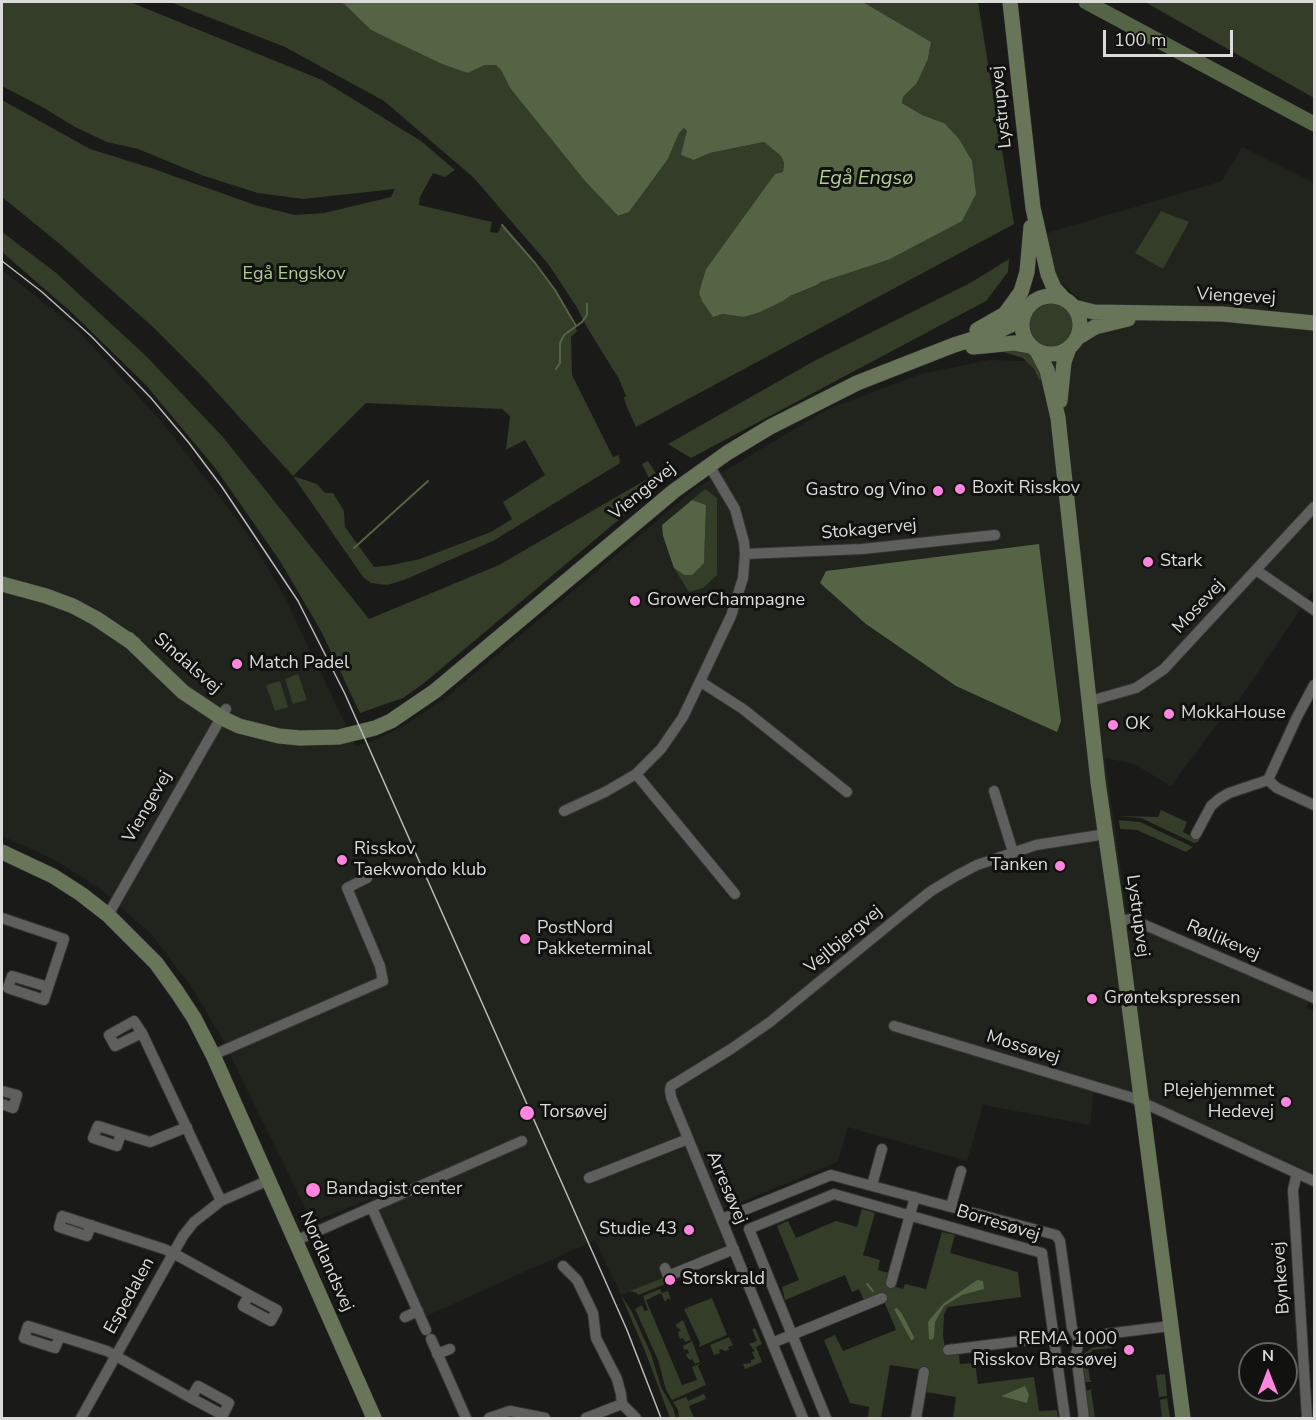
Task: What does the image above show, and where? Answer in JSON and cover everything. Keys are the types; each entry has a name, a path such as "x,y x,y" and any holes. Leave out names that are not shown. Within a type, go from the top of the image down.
{"street":[{"name":"Lystrupvej","path":"1010,2 1032,214 1035,280 1034,297 1028,309"},
{"name":"Lystrupvej","path":"1032,214 1048,274 1057,291 1069,303"},
{"path":"875,375 926,349 988,325 1005,314 1018,299 1025,281 1032,214"},
{"path":"1048,296 1069,303 1080,321 1073,343 1054,354 1034,349 1025,337 1023,329 1028,309 1039,299 1048,296"},
{"name":"Viengevej","path":"1069,303 1094,312 1224,314 1314,323"},
{"name":"Viengevej","path":"108,915 224,713 280,728 321,730 352,726 412,706 435,691 674,491 709,465 770,427 824,399 875,375 954,345 996,332 1015,322 1028,309"},
{"name":"Viengevej","path":"1073,343 1095,327 1154,314"},
{"name":"Viengevej","path":"929,356 990,344 1018,343 1034,349"},
{"name":"Lystrupvej","path":"1058,418 1064,358 1073,343"},
{"name":"Lystrupvej","path":"1034,349 1047,370 1058,418 1098,782 1183,1419"},
{"path":"564,811 605,792 636,774 674,733 701,682 739,594 745,554 742,529 735,509 709,465"},
{"name":"Mosevej","path":"1090,701 1120,694 1148,682 1179,654 1314,507"},
{"name":"Stokagervej","path":"745,554 862,549 995,534"},
{"path":"1256,570 1314,610"},
{"name":"Sindalsvej","path":"2,584 46,596 98,619 128,639 183,692 224,713"},
{"path":"701,682 743,709 847,792"},
{"path":"1196,834 1211,806 1219,799 1229,793 1268,780 1314,685"},
{"path":"636,774 735,894"},
{"path":"1268,780 1277,788 1314,805"},
{"path":"994,791 1013,852"},
{"name":"Vejlbjergvej","path":"688,1139 671,1098 671,1086 770,1022 931,891 976,865 1013,852 1058,841 1106,834"},
{"name":"Nordlandsvej","path":"2,852 53,876 108,915 156,963 194,1018 213,1054 374,1419"},
{"path":"213,1054 383,981 380,966 347,888 367,878"},
{"path":"2,918 64,939 48,987"},
{"name":"Røllikevej","path":"1118,921 1131,920 1314,998"},
{"name":"Mossøvej","path":"894,1026 1142,1102 1314,1181"},
{"path":"142,1033 221,1201"},
{"path":"2,1091 17,1095 13,1108 2,1104"},
{"path":"121,1133 150,1142 187,1127"},
{"name":"Arresøvej","path":"589,1178 688,1139 803,1419"},
{"path":"296,1241 522,1141"},
{"path":"872,1185 882,1149"},
{"name":"Borresøvej","path":"951,1206 961,1171"},
{"name":"Bynkevej","path":"1297,1173 1293,1180 1293,1190 1307,1419"},
{"name":"Borresøvej","path":"722,1219 831,1175 1057,1236 1061,1243 1072,1328 1079,1341 1076,1354 1084,1419"},
{"name":"Espedalen","path":"81,1419 183,1236 195,1222 221,1201 269,1180"},
{"path":"784,1193 791,1212"},
{"name":"Borresøvej","path":"791,1335 749,1229 834,1194 1042,1253 1065,1419"},
{"path":"891,1283 915,1197"},
{"path":"372,1208 466,1419"},
{"name":"Espedalen","path":"91,1225 173,1253 249,1295"},
{"name":"Arresøvej","path":"665,1268 668,1275 734,1249"},
{"path":"563,1266 577,1280 593,1313 596,1338 617,1379 622,1404 636,1419"},
{"path":"1047,1289 1066,1287"},
{"path":"772,1343 882,1298"},
{"path":"405,1317 418,1311"},
{"path":"1079,1341 1090,1336 1170,1326"},
{"path":"791,1335 826,1419"},
{"name":"Espedalen","path":"60,1336 116,1356 192,1398"},
{"path":"948,1350 1053,1337"},
{"path":"437,1354 450,1349"},
{"path":"916,1419 924,1372"},
{"path":"1062,1402 1082,1400"},
{"path":"586,1419 622,1404"},
{"path":"489,1419 510,1412 545,1419"}],"shaded area":[{"path":"1242,147 1314,183 1314,589 1237,703 1233,703 1171,786 1134,764 1105,758 1128,922 1310,1000 1307,1008 1314,1011 1314,1174 1154,1101 1095,1080 1090,1125 983,1105 967,1161 848,1127 838,1162 715,1213 726,1243 723,1248 670,1268 665,1277 621,1295 595,1240 424,1317 371,1199 312,1222 223,1040 190,985 152,935 102,890 53,859 2,836 2,270 75,327 163,423 245,530 284,596 356,746 373,741 405,725 443,700 696,488 828,409 921,374 989,360 1056,362 1070,359 1080,348 1088,320 1080,299 1058,280 1044,234 1222,181"}],"green space":[{"name":"Egå Engskov","path":"2,2 130,2 322,80 421,141 455,170 445,177 433,173 420,197 419,205 492,222 490,232 498,233 501,226 505,228 555,290 577,331 571,337 572,375 613,457 619,455 620,463 493,541 404,580 387,585 371,583 363,577 293,476 201,375 153,327 61,245 2,197 2,100 90,149 255,205 295,215 324,213 391,197 395,189 303,199 258,193 204,176 138,149 107,142 75,127 2,86","holes":["366,403 502,409 510,416 506,450 525,440 545,475 503,502 512,519 491,532 420,559 374,567 345,527 344,511 333,493 325,493 317,484 293,476"]},
{"path":"170,2 337,2 344,4 371,30 468,73 485,65 496,65 510,88 585,181 618,216 629,212 668,159 679,133 684,128 687,131 694,160 710,153 764,142 781,156 784,163 783,172 775,175 706,269 719,316 723,314 744,317 821,282 888,260 944,123 922,115 902,103 903,97 917,83 928,59 931,42 863,2 978,2 1014,224 636,427 627,407 624,398 626,396 619,379 576,306 549,265 473,177 384,101 285,47"},
{"path":"1145,2 1314,2 1314,98"},
{"path":"1161,211 1189,222 1163,269 1135,253"},
{"path":"2,232 55,272 146,356 222,436 369,619 499,565 649,478 642,464 648,461 660,480 659,486 424,683 403,698 360,713 321,631 280,561 216,469 146,385 70,311 2,252"},
{"path":"1009,259 1008,272 986,301 691,458 668,444 816,360 972,282"},
{"path":"1046,301 1056,301 1068,308 1075,320 1075,330 1068,342 1056,349 1046,349 1031,338 1027,330 1027,320 1038,305"},
{"path":"1024,347 1035,357 1046,380 1039,380 1034,369 1023,358 1002,350"},
{"path":"705,489 717,498 717,575 703,588 689,592 674,568 684,575 704,563 706,506 692,500"},
{"path":"298,674 307,700 293,704 285,679"},
{"path":"280,681 288,707 275,711 266,685"},
{"path":"1161,810 1187,822 1183,832 1197,839 1200,838 1198,842 1194,843 1141,818 1118,816 1158,817"},
{"path":"1119,820 1140,822 1193,847 1186,852 1137,830 1120,829"},
{"path":"862,1209 875,1213 863,1255 880,1260 878,1270 889,1273 886,1284 903,1289 905,1284 926,1289 942,1232 955,1235 950,1253 1018,1272 1021,1297 948,1307 944,1314 943,1335 946,1355 959,1354 960,1364 975,1363 978,1384 1034,1377 1039,1411 1057,1410 1058,1418 953,1418 956,1397 926,1392 929,1371 890,1365 881,1418 868,1418 869,1407 850,1403 824,1340 835,1335 843,1351 896,1330 889,1313 884,1302 864,1301 859,1289 852,1292 845,1275 785,1300 782,1287 799,1280 777,1226 788,1221 796,1238 836,1221 857,1227"},
{"path":"665,1277 668,1283 638,1295 630,1291"},
{"path":"660,1289 662,1293 668,1291 671,1300 668,1298 665,1302 661,1293 646,1300 682,1385 697,1380 692,1367 701,1363 698,1366 706,1385 672,1400 666,1390 658,1360 635,1309 642,1305 644,1311 648,1310 643,1296"},
{"path":"621,1295 632,1312 651,1354 661,1387 676,1418 670,1418"},
{"path":"712,1298 727,1335 699,1347 700,1343 684,1309"},
{"path":"683,1320 691,1340 685,1342 683,1338 680,1339 678,1332 681,1331 675,1325"},
{"path":"755,1328 762,1344 756,1347 762,1362 745,1369 743,1364 751,1363 751,1360 755,1359 752,1352 755,1351 749,1344 757,1341 752,1329"},
{"path":"729,1337 733,1345 728,1347 729,1350 719,1350 720,1353 714,1355 710,1345"},
{"path":"692,1341 700,1362 695,1364 687,1357 686,1354 689,1353 687,1349 684,1350 683,1346"},
{"path":"1111,1344 1112,1348 1092,1350 1093,1356 1087,1357 1092,1382 1085,1382 1083,1360 1085,1353 1092,1348"},
{"path":"1165,1374 1167,1396 1159,1397 1156,1375"},
{"path":"1093,1389 1091,1391 1095,1418 1090,1418 1086,1391"},
{"path":"704,1394 706,1399 689,1406 694,1418 679,1418 678,1410 673,1402 686,1397 688,1401"},
{"path":"1167,1398 1170,1418 1162,1418 1160,1400"}],"water":[{"name":"Egå Engsø","path":"337,2 863,2 931,42 928,59 917,83 903,97 902,103 922,115 944,123 959,139 972,161 976,194 962,221 888,260 821,282 760,312 744,317 723,314 713,317 699,293 706,269 775,174 783,172 784,163 781,156 764,142 710,153 694,160 681,155 687,131 684,128 679,133 668,159 629,212 618,216 585,181 510,88 496,65 485,65 468,73 442,64 371,30 344,4"},
{"path":"692,500 706,505 704,563 692,575 684,575 674,568 663,536 662,525"},
{"path":"1039,544 1061,721 1057,732 956,686 866,624 820,583 826,571"},
{"path":"977,1280 983,1281 984,1289 962,1295 944,1306 935,1322 934,1337 932,1340 929,1339 928,1322 931,1318 944,1303"},
{"path":"897,1308 914,1337 913,1340 894,1309"},
{"path":"1025,1386 1029,1395 1027,1403 1001,1396"}],"waterway":[{"path":"1086,2 1314,124"},
{"path":"502,225 555,290 576,326"},
{"path":"556,369 560,363 560,343 564,335 582,322 587,315 587,304"},
{"path":"354,548 428,481"},
{"path":"867,1284 873,1291"}],"tram line":[{"path":"2,261 42,292 91,336 151,398 222,487 298,601 345,694 627,1330 661,1418"}],"place":[{"name":"Boxit Risskov","path":"960,489"},
{"name":"Gastro og Vino","path":"938,491"},
{"name":"Stark","path":"1148,562"},
{"name":"GrowerChampagne","path":"635,601"},
{"name":"Match Padel","path":"237,664"},
{"name":"MokkaHouse","path":"1169,714"},
{"name":"OK","path":"1113,725"},
{"name":"Risskov Taekwondo klub","path":"342,860"},
{"name":"Tanken","path":"1060,866"},
{"name":"PostNord Pakketerminal","path":"525,939"},
{"name":"Grøntekspressen","path":"1092,999"},
{"name":"Plejehjemmet Hedevej","path":"1286,1102"},
{"name":"Torsøvej","path":"527,1113"},
{"name":"Bandagist center","path":"313,1190"},
{"name":"Studie 43","path":"689,1230"},
{"name":"Storskrald","path":"670,1280"},
{"name":"REMA 1000 Risskov Brassøvej","path":"1129,1350"}]}
